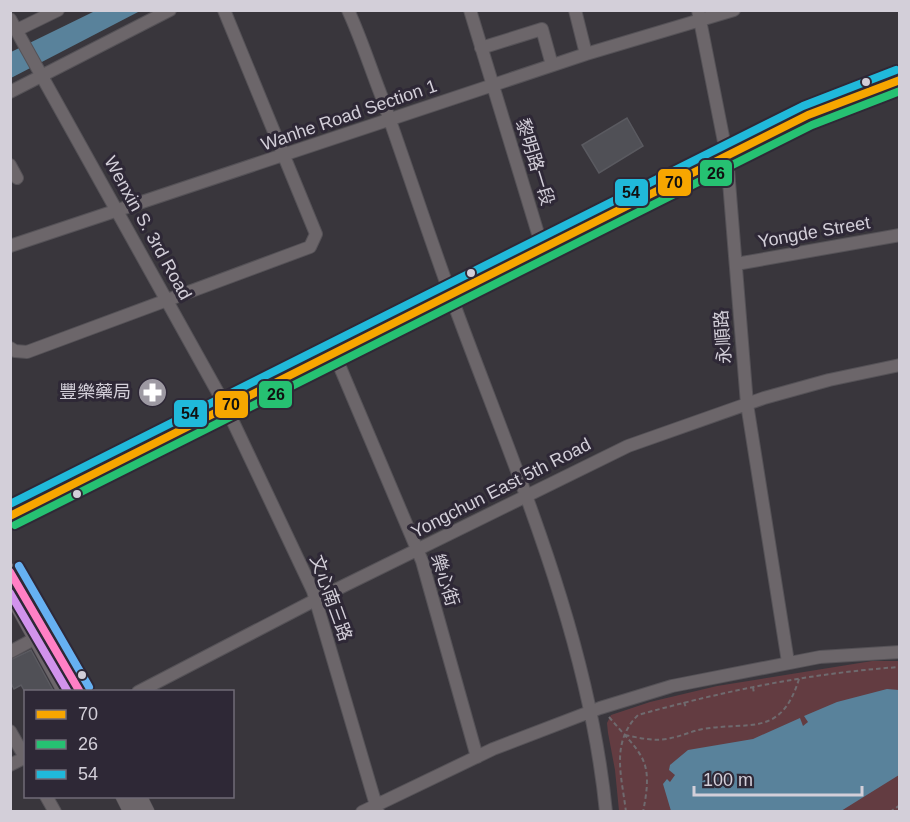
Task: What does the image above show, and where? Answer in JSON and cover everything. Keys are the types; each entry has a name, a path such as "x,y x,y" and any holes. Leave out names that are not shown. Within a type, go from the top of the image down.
{"main road":[{"path":"10,516 808,115 900,80"}],"street":[{"path":"10,19 20,36 57,10"},
{"path":"10,92 40,71 170,10"},
{"path":"10,348 27,352 310,248 316,234 224,10"},
{"path":"348,10 568,615 591,712 606,812"},
{"name":"黎明路一段","path":"470,10 543,250"},
{"path":"575,10 586,54"},
{"name":"Wanhe Road Section 1","path":"10,246 118,212 389,118 493,86 700,16 734,10"},
{"name":"永順路","path":"700,16 727,157 747,404 788,662"},
{"path":"482,48 542,29 552,65"},
{"name":"Wenxin S. 3rd Road","path":"20,36 226,406"},
{"path":"10,165 17,178"},
{"name":"Yongde Street","path":"736,264 900,235"},
{"name":"樂心街","path":"334,353 417,551 477,757"},
{"name":"Yongchun East 5th Road","path":"142,690 316,600 628,446 747,404 830,380 900,365"},
{"name":"文心南三路","path":"226,406 316,600 378,808"},
{"path":"10,571 79,690"},
{"path":"10,592 64,690"},
{"path":"10,652 36,638"},
{"path":"362,812 378,808 477,757 591,712 672,686 820,657 900,652"},
{"path":"10,731 24,756"},
{"path":"10,765 24,758"},
{"path":"47,798 55,812"},
{"path":"126,798 141,808"}],"path":[{"path":"626,812 620,754 624,734 638,716 684,702 779,682 857,670 900,667"},
{"path":"778,675 779,682"},
{"path":"624,734 659,740 717,726 760,726 772,719 792,700 799,679"},
{"path":"753,687 754,693"},
{"path":"684,702 686,708"},
{"path":"609,717 646,762 648,790 643,812"},
{"path":"890,812 900,805"}],"shaded area":[{"path":"872,661 899,661 899,811 619,811 607,723 611,715 650,702 717,686"}],"water":[{"path":"95,11 140,11 11,78 11,52"},
{"path":"887,689 899,690 899,775 841,811 671,811 663,784 667,779 670,782 675,775 669,770 670,765 688,750 753,739 800,718 803,726 808,722 804,716 837,702"}],"building":[{"path":"627,118 643,146 599,173 582,145"},
{"path":"31,650 53,690 24,690 21,685 14,689 10,681 10,660"}],"transit line":[{"name":"54","path":"10,504 803,106 896,70"},
{"name":"70","path":"10,516 808,115 900,80"},
{"name":"26","path":"15,525 812,125 900,91"},
{"path":"19,566 89,687"},
{"path":"10,572 79,690"},
{"path":"10,593 67,690"}],"place":[{"name":"豐樂藥局","path":"152,392"}]}
